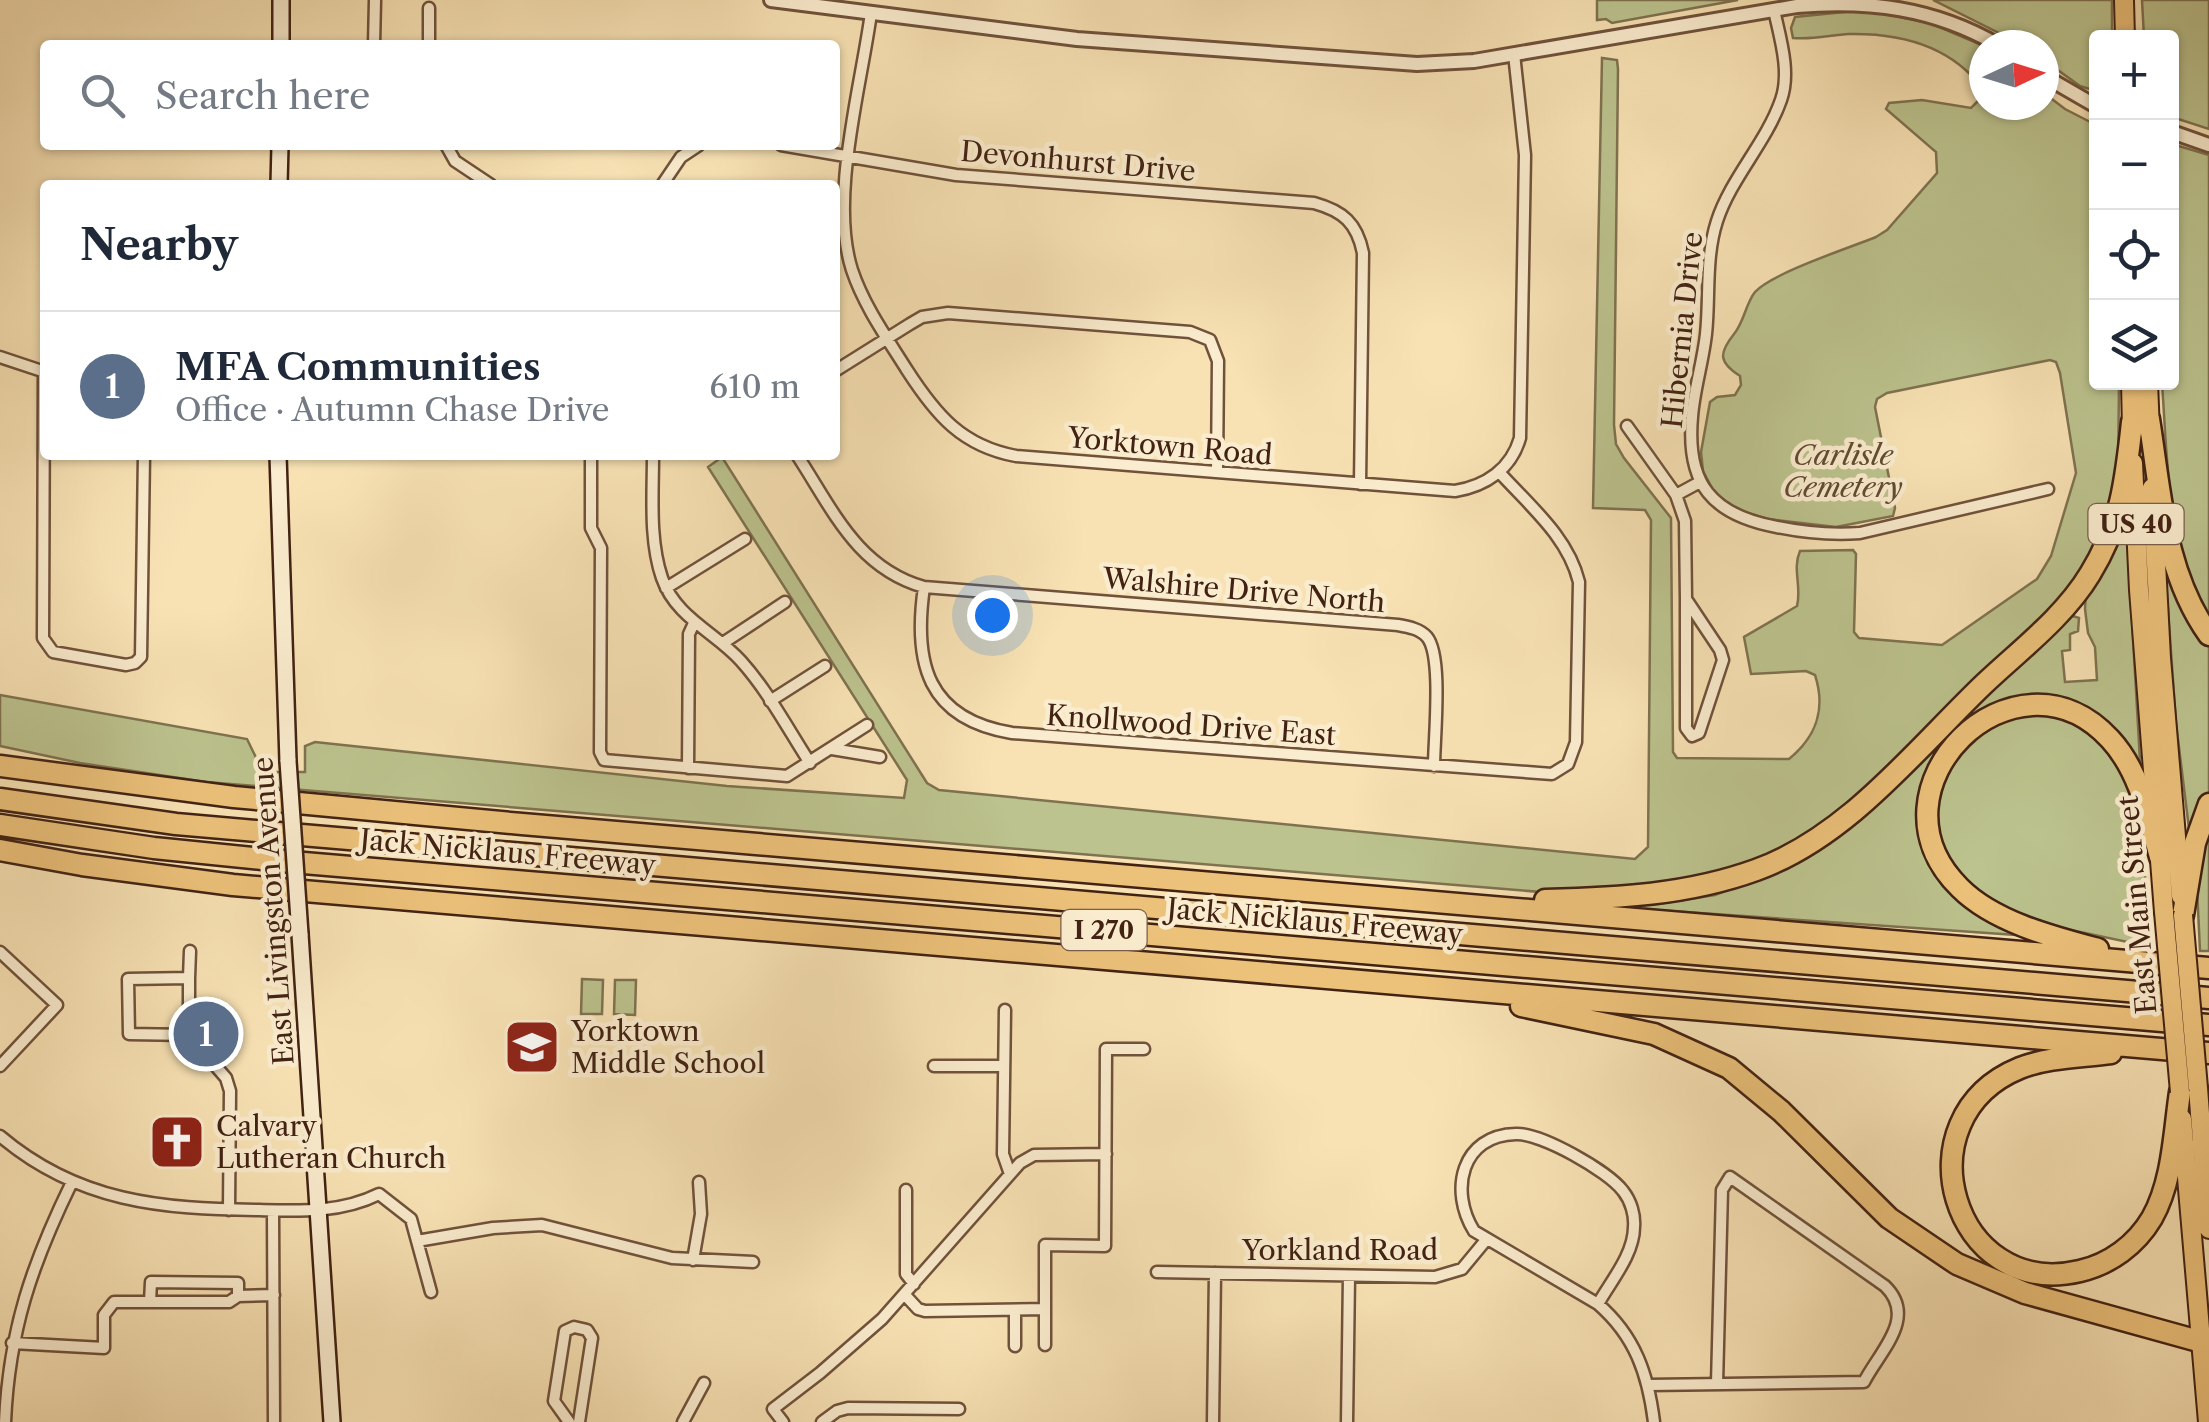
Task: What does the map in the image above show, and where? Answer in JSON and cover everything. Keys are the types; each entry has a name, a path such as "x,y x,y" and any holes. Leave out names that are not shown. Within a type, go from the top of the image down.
{"highway":[{"path":"2140,420 2174,566 2186,597 2209,635"},
{"path":"1449,903 1620,898 1693,889 1759,869 1818,837 1862,802 2052,620 2088,577 2109,538 2124,494 2140,420"},
{"path":"2144,961 2006,918 1981,906 1960,889 1938,860 1932,842 1928,808 1934,777 1957,738 1986,718 2032,706 2071,712 2104,733 2121,753 2146,808 2160,857"},
{"path":"0,766 253,799 2205,967"},
{"name":"Jack Nicklaus Freeway","path":"0,799 176,824 2209,998"},
{"path":"2174,914 2209,804"},
{"name":"Jack Nicklaus Freeway","path":"0,825 154,848 292,862 2209,1025"},
{"path":"0,850 82,866 233,886 2209,1053"},
{"path":"0,860 44,868 82,866"},
{"path":"1451,988 1480,999 1654,1034 1694,1050 1756,1088 1889,1218 1957,1264 2025,1293 2202,1342"},
{"path":"2156,1048 2032,1064 2008,1074 1982,1094 1959,1128 1950,1160 1952,1189 1968,1227 1996,1256 2033,1272 2074,1272 2113,1258 2144,1229 2161,1198 2189,1090"},
{"path":"2202,1144 2209,1170"}],"main road":[{"path":"281,0 281,40"},
{"path":"2124,0 2126,30"},
{"path":"279,180 280,150"},
{"name":"East Main Street","path":"2133,390 2140,420 2161,658 2208,1422"},
{"name":"East Main Street","path":"2146,390 2140,420 2139,590 2160,857 2174,914"},
{"name":"East Livingston Avenue","path":"278,460 279,580 288,761 332,1422"},
{"name":"East Main Street","path":"2189,1090 2202,1144 2209,1229"}],"street":[{"path":"374,40 375,0"},
{"path":"772,0 1077,39 1388,64 1448,64 1774,10 1846,3 1905,7 1969,30"},
{"path":"428,40 429,8"},
{"name":"Hibernia Drive","path":"1700,482 1691,444 1692,413 1706,331 1712,237 1724,202 1782,98 1784,60 1774,10"},
{"name":"Yorktown Road","path":"871,13 844,202 847,250 859,288 886,338 944,422 960,435 987,449 1016,456 1455,491 1476,486 1500,473"},
{"path":"1500,473 1515,453 1521,429 1525,155 1514,54"},
{"path":"2059,85 2089,102"},
{"path":"2179,134 2209,145"},
{"path":"449,150 455,161 484,180"},
{"path":"664,180 681,157 692,150"},
{"name":"Devonhurst Drive","path":"812,150 956,174 1314,203 1342,214 1359,236 1363,253 1360,484"},
{"path":"840,368 922,318 948,313 1190,332 1204,336 1214,346 1218,360 1217,472"},
{"path":"0,358 40,370"},
{"path":"1627,426 1676,496 1686,521 1686,599 1686,728 1692,736 1697,735 1723,660 1686,599"},
{"path":"44,460 43,638 49,650 126,665 141,657 143,648 144,460"},
{"path":"591,460 591,528 601,548 600,752 604,760 792,775 867,726"},
{"path":"653,460 656,548 666,588 694,623 740,659 810,764"},
{"path":"800,460 868,558 884,571 924,587"},
{"name":"Knollwood Drive East","path":"924,587 919,625 923,663 947,703 983,727 1012,733 1541,775 1562,770 1573,758 1580,582 1574,560 1562,542 1500,473"},
{"path":"1676,496 1700,482 1717,504 1743,518 1812,534 1837,535 2048,489"},
{"path":"666,588 745,539"},
{"name":"Walshire Drive North","path":"924,587 1416,629 1428,638 1435,657 1434,766"},
{"path":"723,643 785,602"},
{"path":"688,768 689,634 694,623"},
{"path":"770,701 825,666"},
{"path":"831,749 880,757"},
{"path":"190,951 189,1034 228,1084 229,1210"},
{"path":"0,952 57,1005 0,1066"},
{"path":"189,978 128,979 129,1034 189,1034"},
{"path":"1005,1010 1003,1154 1010,1174"},
{"path":"1045,1346 1045,1246 1105,1246 1106,1049 1144,1049"},
{"path":"934,1066 1004,1066"},
{"path":"1598,1304 1629,1249 1634,1232 1628,1198 1611,1178 1540,1138 1523,1134 1499,1136 1472,1155 1462,1176 1460,1192 1474,1231 1598,1304 1625,1331 1650,1385 1654,1422"},
{"path":"0,1136 72,1182 131,1202 229,1210 319,1211 356,1204 379,1194 411,1219 431,1292"},
{"path":"783,1422 773,1409 850,1348 904,1296 1025,1159 1034,1155 1106,1154"},
{"path":"1650,1385 1864,1382 1897,1329 1895,1298 1885,1286 1730,1177 1722,1190 1717,1384"},
{"path":"5,1422 12,1343 22,1302 49,1229 72,1182"},
{"path":"693,1260 701,1214 699,1182"},
{"path":"906,1190 906,1274 914,1284"},
{"path":"274,1211 274,1422"},
{"path":"418,1241 482,1229 542,1225 672,1258 753,1262"},
{"name":"Yorkland Road","path":"1157,1272 1435,1277 1462,1268 1486,1240"},
{"path":"1214,1422 1215,1274"},
{"path":"1346,1422 1349,1276"},
{"path":"150,1302 151,1282 238,1284 238,1296"},
{"path":"12,1343 104,1348 104,1315 114,1302 229,1302 238,1296 274,1295"},
{"path":"904,1296 925,1311 1045,1309"},
{"path":"1015,1310 1016,1346"},
{"path":"569,1422 554,1401 565,1331 574,1327 587,1330 592,1338 578,1422"},
{"path":"683,1422 704,1382"},
{"path":"822,1422 848,1408 959,1408"}],"green space":[{"path":"1597,0 1738,0 1612,23 1597,20"},
{"path":"1933,0 2112,0 2112,30 2089,30 2089,89 2059,71 2059,30 1993,30"},
{"path":"2142,0 2209,0 2209,129 2179,119 2179,30 2144,30"},
{"path":"1864,10 1930,23 1969,40 1969,73 1941,52 1906,40 1869,34 1793,38 1795,17"},
{"name":"Carlisle Cemetery","path":"1602,58 1617,60 1618,69 1616,444 1671,518 1673,752 1677,758 1789,759 1812,731 1820,699 1815,675 1806,671 1751,674 1744,637 1797,606 1800,551 1853,550 1856,554 1854,632 1859,638 1942,645 2037,579 2051,556 2076,473 2060,373 2056,362 2050,360 1887,393 1877,399 1875,407 1895,508 1893,516 1836,527 1768,519 1729,507 1715,494 1703,471 1701,452 1710,402 1735,395 1741,385 1740,376 1724,362 1724,352 1755,292 1794,269 1887,230 1937,173 1936,152 1886,109 1889,103 1922,100 1969,108 1969,120 2059,120 2059,104 2089,121 2089,390 2119,390 2115,502 2079,582 1843,813 1743,874 1565,894 206,782 0,746 0,695 247,739 263,772 305,772 305,746 315,742 727,786 904,798 907,780 708,467 724,460 927,783 939,790 1635,859 1648,847 1651,520 1645,510 1593,508"},
{"path":"2179,146 2209,155 2209,623 2184,566 2168,475 2162,390 2179,390"},
{"path":"2126,516 2141,778 2126,750 2035,701 1941,752 1933,857 2031,936 1613,907 1715,895 1775,872 2066,614 2079,618 2078,631 2070,634 2070,650 2062,651 2065,682 2097,680 2095,647 2088,633 2085,609 2086,592"},
{"path":"2169,565 2209,643 2209,794 2191,845 2176,723 2165,566"},
{"path":"2024,713 2065,718 2112,750 2133,792 2141,830 2151,947 2038,923 1963,883 1936,831 1938,785 1973,733"},
{"path":"2209,821 2209,951 2200,951 2197,888"},
{"path":"582,979 603,980 602,1014 581,1014"},
{"path":"615,980 636,980 635,1015 614,1014"}],"place":[{"name":"MFA Communities","path":"206,1034"},
{"name":"Yorktown Middle School","path":"532,1047"},
{"name":"Calvary Lutheran Church","path":"177,1142"}]}
